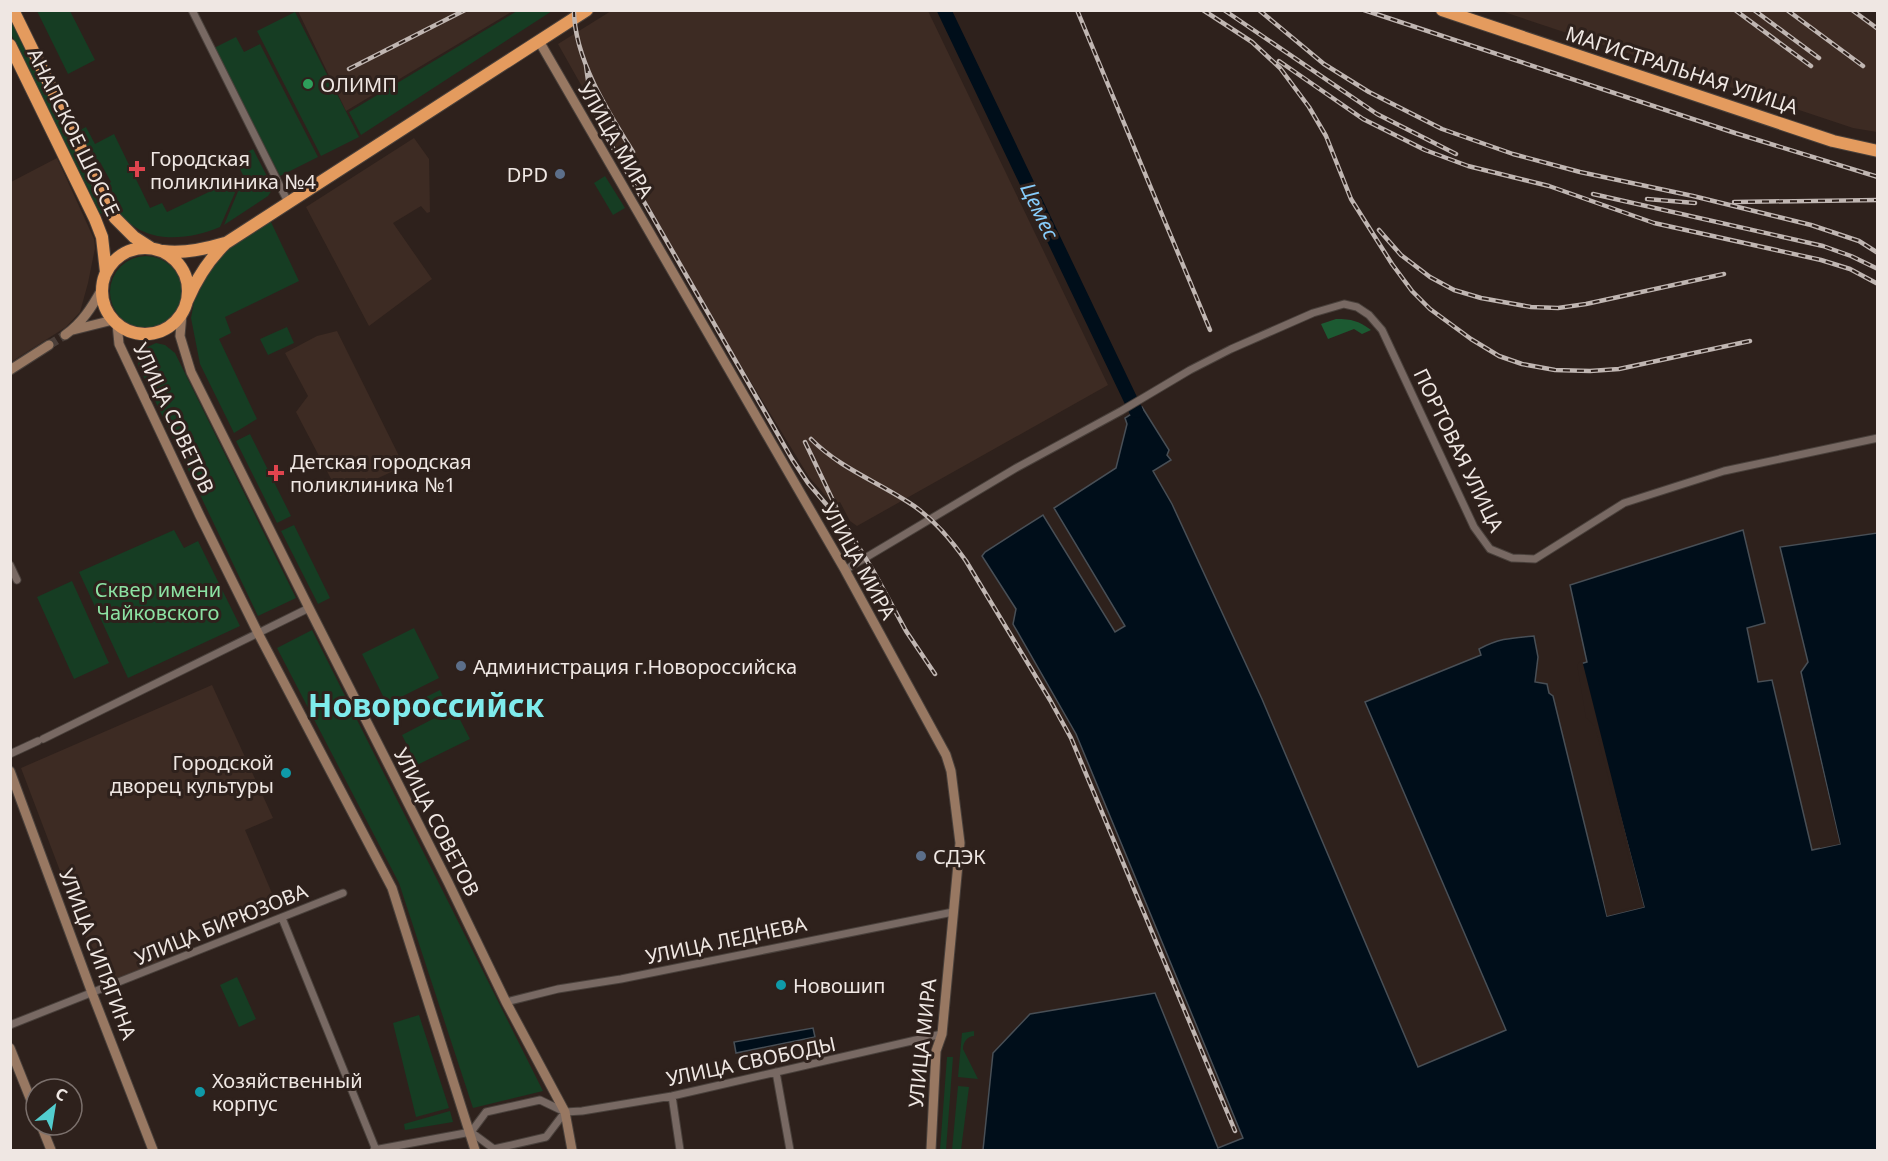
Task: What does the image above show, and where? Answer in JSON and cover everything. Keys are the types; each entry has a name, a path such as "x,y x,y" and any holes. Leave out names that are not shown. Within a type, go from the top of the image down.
{"highway":[{"name":"АНАПСКОЕ ШОССЕ","path":"13,10 115,218 134,237 156,250"},
{"name":"МАГИСТРАЛЬНАЯ УЛИЦА","path":"1442,10 1833,141 1878,151"},
{"path":"226,243 199,250 172,253 142,248 124,253 106,272 102,289 103,300 115,322 136,334 157,333 167,329 182,314 201,272 226,243 584,12"},
{"name":"АНАПСКОЕ ШОССЕ","path":"10,45 95,219 102,237 106,272"},
{"path":"156,250 176,260 188,284 187,301"}],"street":[{"path":"192,10 288,202"},
{"name":"УЛИЦА МИРА","path":"539,41 844,570 946,755 951,771 960,843 942,1034 936,1051 931,1150"},
{"path":"102,289 92,307 68,333 115,322"},
{"name":"ПОРТОВАЯ УЛИЦА","path":"844,570 1005,474 1231,349 1313,313 1344,304 1357,307 1369,315 1382,330 1474,527 1490,549 1512,558 1535,559 1624,503 1724,471 1878,438"},
{"name":"УЛИЦА СОВЕТОВ","path":"182,314 180,336 191,372 506,1002 565,1112 572,1150"},
{"name":"УЛИЦА СОВЕТОВ","path":"115,322 119,344 141,394 259,634 392,888 475,1150"},
{"path":"10,370 49,345"},
{"path":"10,565 17,580"},
{"path":"10,754 309,609"},
{"name":"УЛИЦА СИПЯГИНА","path":"10,771 153,1150"},
{"name":"УЛИЦА БИРЮЗОВА","path":"10,1025 344,893"},
{"name":"УЛИЦА ЛЕДНЕВА","path":"506,1002 558,989 621,979 953,912"},
{"path":"282,918 376,1150 471,1132 494,1149 546,1137 565,1112"},
{"name":"УЛИЦА СВОБОДЫ","path":"471,1132 486,1112 540,1100 565,1112 582,1112 672,1096 942,1034"},
{"path":"10,1048 24,1083"},
{"path":"776,1072 790,1150"},
{"path":"672,1096 681,1150"}],"shaded area":[{"path":"298,11 513,11 346,111"},
{"path":"611,11 928,11 1108,385 857,526 850,521 840,502 833,504 809,477 715,323 558,44"},
{"path":"1501,11 1858,11 1877,25 1877,132 1853,128"},
{"path":"414,138 429,159 430,212 427,213 421,206 393,223 432,279 369,326 306,207"},
{"path":"57,158 94,239 95,248 88,283 80,312 66,327 11,362 11,182"},
{"path":"337,331 404,466 340,496 296,412 308,396 285,353 317,336"},
{"path":"212,685 273,818 245,830 274,898 98,971 21,768"},
{"path":"156,947 163,965 113,985 106,967"}],"green space":[{"path":"37,11 70,11 95,60 68,74"},
{"path":"517,11 552,11 361,135 349,112"},
{"name":"ОЛИМП","path":"295,12 359,137 321,156 257,31"},
{"path":"10,18 104,211 103,214 100,213 11,34"},
{"path":"236,37 244,52 260,44 318,157 280,176 214,48"},
{"path":"86,127 95,144 114,134 150,208 162,203 167,212 238,178 240,181 220,227 193,235 166,237 152,235 128,222 118,211 104,187 111,182 100,162 95,164 78,131"},
{"path":"253,149 272,190 268,196 224,225 244,177 235,159"},
{"path":"605,176 625,208 613,215 594,183"},
{"path":"270,220 299,281 225,317 231,333 219,339 257,419 234,433 200,364 191,318 194,302 219,259 235,243"},
{"path":"146,256 160,259 172,266 179,278 182,292 179,306 172,318 160,325 146,328 132,325 120,318 113,306 110,292 113,278 120,266 132,259"},
{"path":"1336,319 1355,321 1371,330 1362,334 1354,329 1328,339 1321,324"},
{"path":"287,327 294,343 268,355 260,339"},
{"path":"156,343 165,345 175,353 296,598 258,616 138,365 141,350"},
{"path":"250,434 291,516 277,523 236,441"},
{"path":"294,525 330,598 318,604 281,531"},
{"name":"Сквер имени Чайковского","path":"174,530 184,548 198,541 240,626 128,678 79,572"},
{"path":"72,581 109,663 74,679 37,597"},
{"path":"414,628 439,678 387,704 362,654"},
{"path":"312,630 543,1091 473,1108 399,883 277,648"},
{"path":"440,690 445,701 413,717 408,706"},
{"path":"454,708 470,739 417,765 402,735"},
{"path":"237,977 256,1019 239,1027 220,985"},
{"path":"419,1015 449,1108 416,1117 393,1023"},
{"path":"974,1031 974,1036 966,1040 963,1049 978,1079 958,1077 962,1033"},
{"path":"947,1057 953,1057 946,1150 940,1150"},
{"path":"958,1086 969,1087 961,1150 952,1150"},
{"path":"450,1111 453,1122 405,1130 404,1124"}],"water":[{"path":"1142,407 1169,450 1167,455 1171,460 1153,471 1172,504 1262,699 1418,1067 1506,1030 1365,702 1481,655 1479,649 1493,643 1534,636 1538,657 1535,682 1547,684 1549,693 1553,696 1607,916 1644,907 1580,664 1587,662 1570,585 1743,530 1765,623 1747,628 1758,682 1772,680 1812,850 1840,844 1801,672 1808,662 1780,547 1877,533 1877,1150 983,1150 993,1053 1030,1014 1155,993 1218,1148 1243,1138 1076,734 1013,624 1016,609 982,556 1043,515 1115,632 1125,626 1054,508 1116,468 1127,424 1125,418"},
{"path":"813,1028 815,1037 736,1053 734,1042"}],"pier":[{"path":"1582,660 1644,907 1607,916 1585,816 1609,913 1641,905 1595,726 1586,718 1577,664"},
{"path":"1799,670 1840,844 1820,848 1819,845 1837,841"}],"waterway":[{"name":"Цемес","path":"944,10 1136,411"}],"tunnel":[{"path":"49,345 65,335"}],"railway":[{"path":"349,69 465,10"},
{"path":"574,10 580,47 586,65 603,102 633,152"},
{"path":"1077,10 1210,330"},
{"path":"1203,10 1252,42 1280,68 1309,107 1326,136 1351,199 1412,291 1430,309 1499,356 1522,364 1555,370 1590,371 1619,369 1750,341"},
{"path":"1224,10 1377,114 1456,154"},
{"path":"1259,10 1324,64 1369,92 1442,129 1513,154 1580,172 1693,196 1811,225 1859,241 1878,253"},
{"path":"1364,10 1735,133 1878,177"},
{"path":"1735,10 1811,66"},
{"path":"1754,10 1819,58"},
{"path":"1787,10 1863,66"},
{"path":"1852,10 1878,29"},
{"path":"1279,61 1363,119 1425,150 1468,166 1549,186 1654,223 1821,260 1850,269 1878,284"},
{"path":"586,66 590,95 601,127 792,459 808,483 849,531 906,631 935,674"},
{"path":"1593,194 1823,246 1878,269"},
{"path":"1647,199 1695,203"},
{"path":"1734,202 1878,200"},
{"path":"1379,230 1401,255 1430,277 1454,290 1481,298 1531,307 1558,308 1586,304 1724,274"},
{"path":"811,439 845,466 925,514 947,536 966,561 1071,738 1235,1131"},
{"path":"805,442 836,507"}],"place":[{"name":"ОЛИМП","path":"308,84"},
{"name":"Городская поликлиника №4","path":"137,169"},
{"name":"DPD","path":"560,174"},
{"name":"Детская городская поликлиника №1","path":"276,473"},
{"name":"Администрация г.Новороссийска","path":"461,666"},
{"name":"Городской дворец культуры","path":"286,773"},
{"name":"СДЭК","path":"921,856"},
{"name":"Новошип","path":"781,985"},
{"name":"Хозяйственный корпус","path":"200,1092"}],"district":[{"name":"Новороссийск","path":"426,704"}]}
